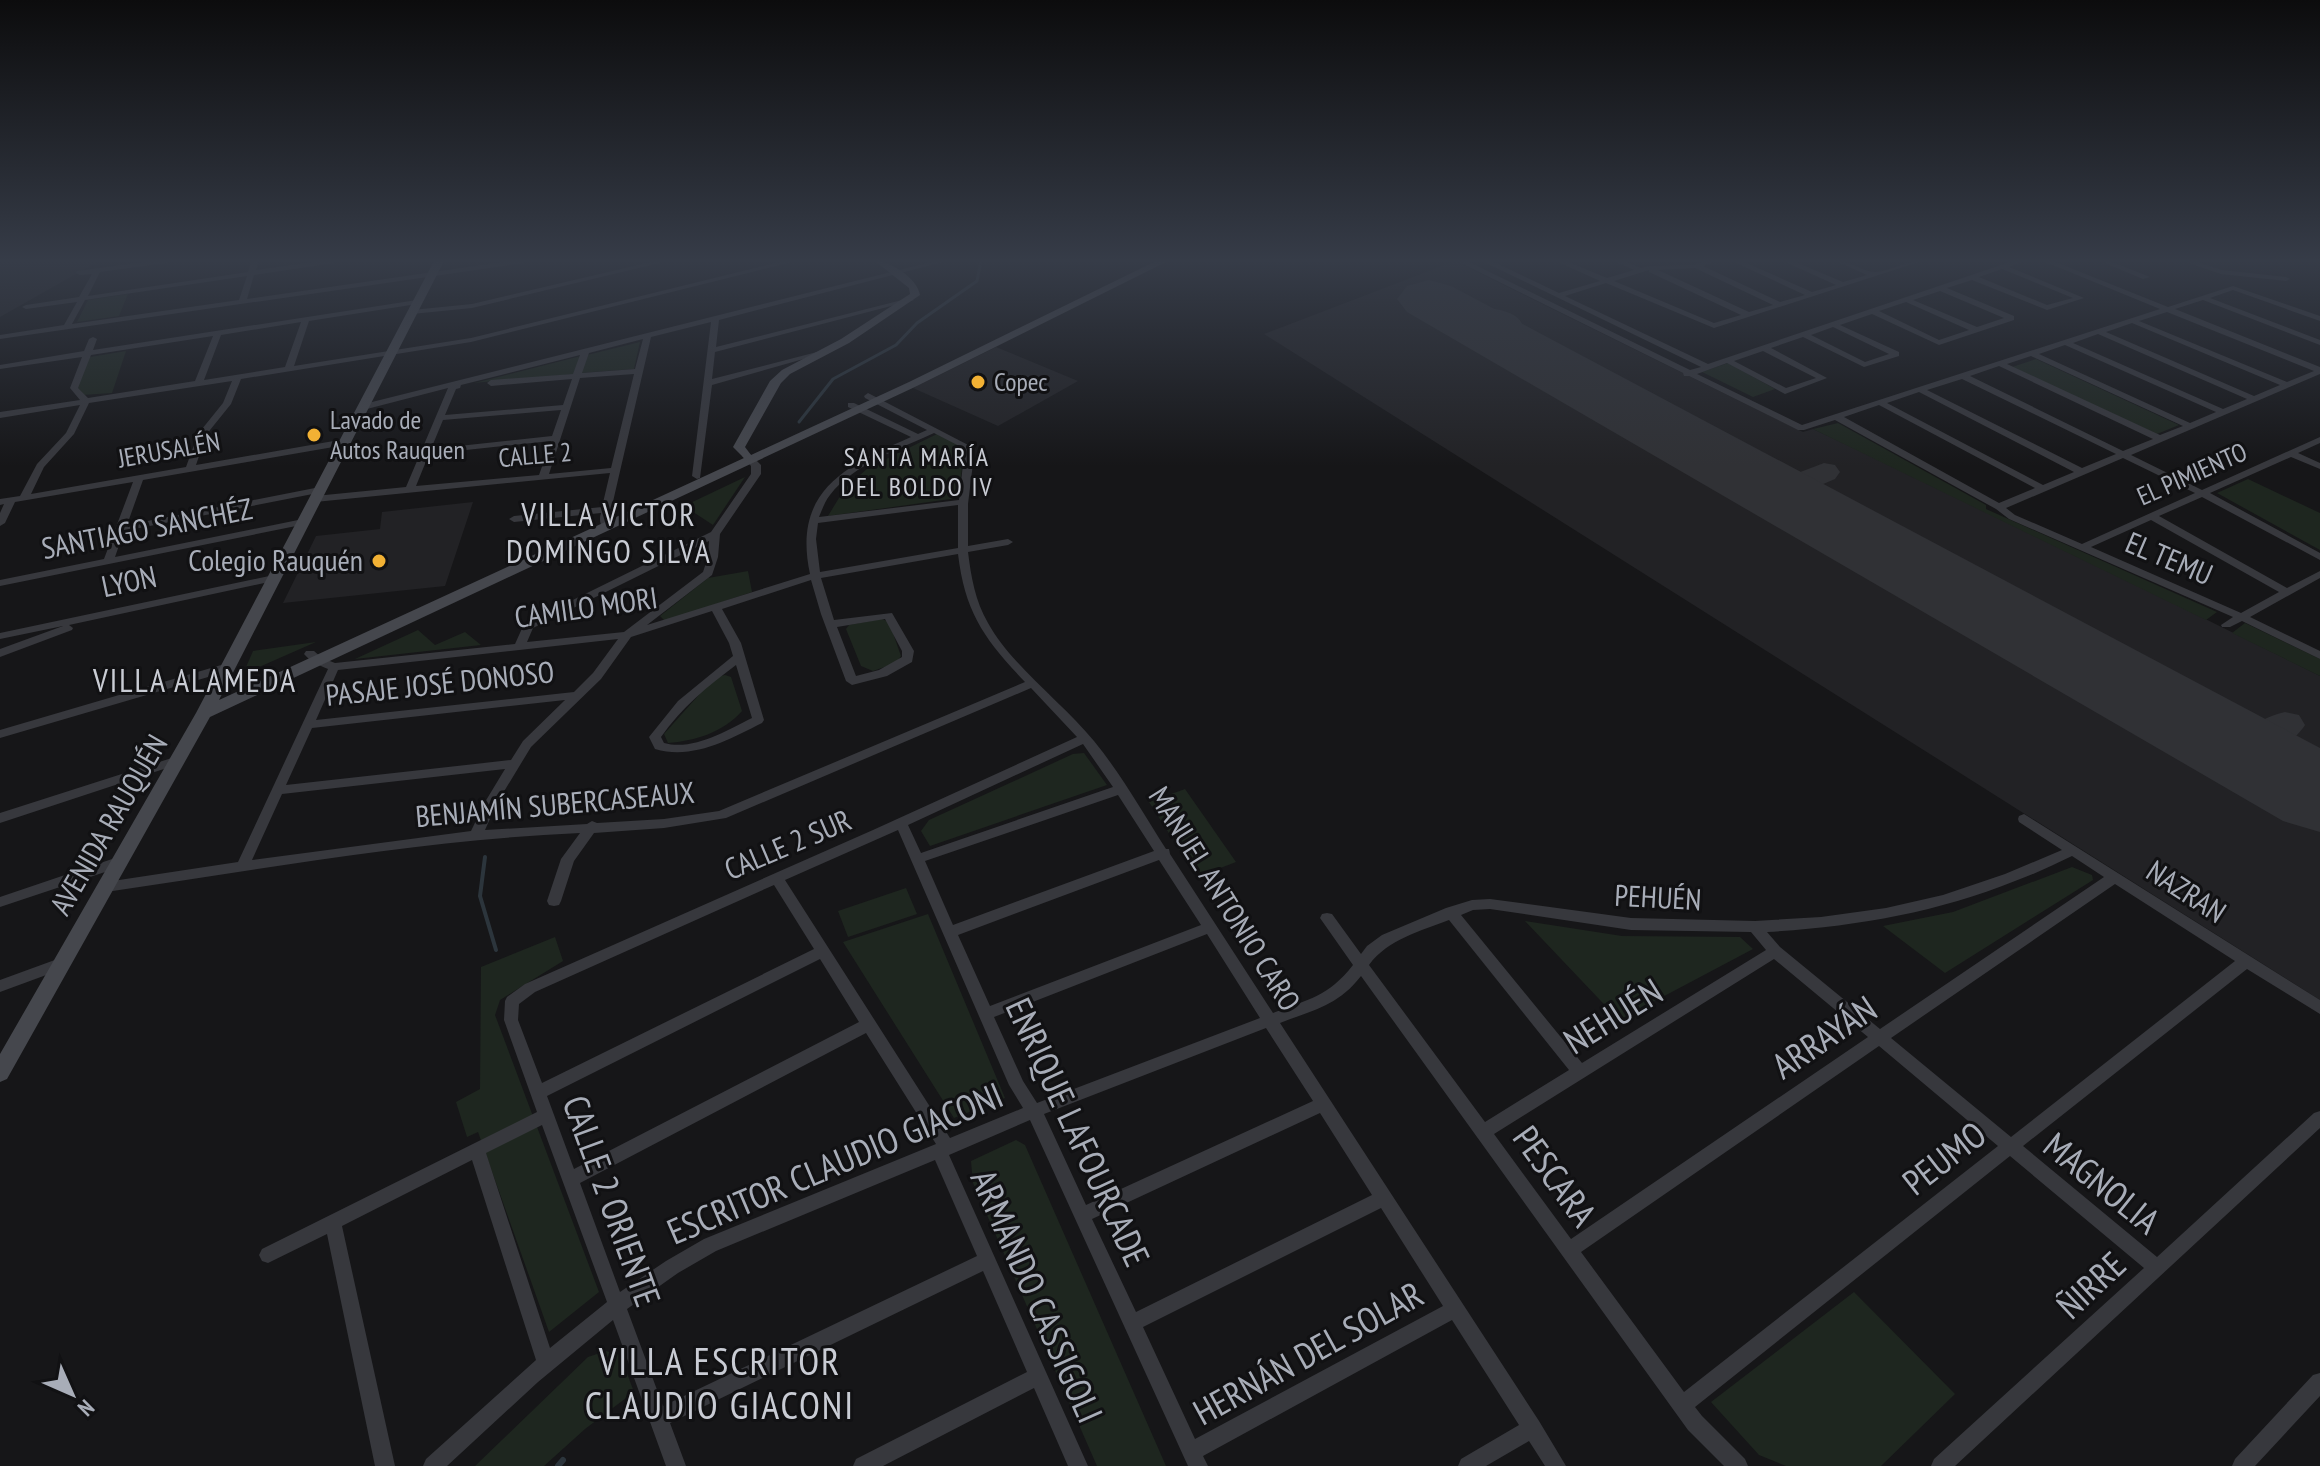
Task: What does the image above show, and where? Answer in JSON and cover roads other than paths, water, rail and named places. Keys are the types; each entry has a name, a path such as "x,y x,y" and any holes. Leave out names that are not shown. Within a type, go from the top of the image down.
{"main road":[{"name":"AVENIDA RAUQUÉN","path":"1,1072 208,706 403,329"},
{"path":"748,457 739,447 776,381 786,372 863,329"},
{"path":"864,403 1010,329"},
{"path":"606,518 748,457 1019,329"},
{"path":"208,706 697,476 748,457"}],"street":[{"path":"0,337 51,329"},
{"path":"0,367 241,329"},
{"path":"289,368 302,329"},
{"path":"0,415 471,340 514,329"},
{"path":"363,407 677,329"},
{"path":"697,476 714,329"},
{"path":"711,351 794,329"},
{"path":"1598,329 1801,428 2107,329"},
{"path":"1630,329 1708,367"},
{"path":"1687,374 1817,329"},
{"path":"1803,334 1864,365 1896,354 1844,329"},
{"path":"1911,329 1939,343 1976,330"},
{"path":"2153,329 2287,385"},
{"path":"2220,329 2320,370"},
{"path":"2285,329 2320,343"},
{"path":"2099,332 2255,399"},
{"path":"199,382 218,333"},
{"path":"514,519 606,518 647,337"},
{"path":"86,401 74,388 93,339"},
{"path":"2067,343 2223,412"},
{"path":"1727,360 1785,391 1823,378 1764,348"},
{"path":"543,477 585,352"},
{"path":"708,383 817,354"},
{"path":"2033,354 2190,426"},
{"path":"2001,364 2161,439"},
{"path":"1999,507 2320,370"},
{"path":"453,386 639,371"},
{"path":"190,469 202,434 224,408 238,376"},
{"path":"1963,376 2202,493 2320,557"},
{"path":"410,489 453,386"},
{"path":"1921,390 2082,472"},
{"path":"24,498 40,466 70,434 86,401"},
{"path":"864,403 918,437"},
{"name":"MANUEL ANTONIO CARO","path":"864,403 934,430 963,444 969,451 962,502 965,576 976,609 994,642 1085,738 1121,789 1556,1466"},
{"path":"1881,403 2043,489"},
{"path":"440,418 565,407"},
{"name":"EL TEMU","path":"1837,417 2012,517 2242,617 2320,655"},
{"path":"832,624 884,614 893,620 908,651 908,659 897,668 852,681 813,576 809,550 822,498 849,474 934,430"},
{"path":"426,452 555,438"},
{"name":"EL PIMIENTO","path":"2081,548 2320,440"},
{"name":"JERUSALÉN","path":"5,501 345,442"},
{"path":"2290,453 2320,466"},
{"path":"476,835 527,744 612,659 627,635 708,573 715,534 756,474 756,465 748,457"},
{"name":"CALLE 2","path":"119,529 317,494 410,489 616,470"},
{"path":"108,561 139,478"},
{"path":"0,523 5,501"},
{"path":"814,521 962,502"},
{"path":"2151,516 2287,592"},
{"name":"SANTIAGO SANCHÉZ","path":"0,583 303,522"},
{"path":"520,645 528,626 715,534"},
{"name":"CAMILO MORI","path":"314,657 334,667 627,635 813,576 1008,542"},
{"path":"2226,625 2320,574"},
{"name":"LYON","path":"0,636 274,578"},
{"path":"716,608 732,635 758,720 726,736 692,747 668,750 655,740 699,687 738,658"},
{"name":"LYON","path":"0,653 44,639 89,618"},
{"path":"0,734 228,667"},
{"path":"243,866 334,667"},
{"name":"BENJAMÍN SUBERCASEAUX","path":"106,887 476,835 592,826 638,828 721,815 1033,683"},
{"name":"PASAJE JOSÉ DONOSO","path":"307,725 578,695"},
{"name":"CALLE 2 SUR","path":"512,1001 530,988 776,877 902,825 1085,738"},
{"path":"0,818 178,760"},
{"path":"278,790 514,764"},
{"path":"917,859 1121,789"},
{"name":"NAZRAN","path":"2024,819 2320,1008"},
{"name":"ENRIQUE LAFOURCADE","path":"902,825 1017,1085 1034,1111 1195,1459"},
{"path":"554,901 568,859 592,826"},
{"name":"PEHUÉN","path":"1268,1020 1331,997 1372,950 1387,939 1472,905 1490,904 1631,924 1755,927 1843,920 1915,907 1990,885 2071,851"},
{"path":"949,932 1164,853"},
{"path":"0,902 121,861"},
{"name":"ARMANDO CASSIGOLI","path":"776,877 943,1149 987,1260 1078,1466"},
{"name":"ARRAYÁN","path":"1569,1250 2114,877"},
{"path":"1451,912 1580,1072"},
{"name":"PESCARA","path":"1327,918 1682,1405 1709,1441 1738,1466"},
{"path":"986,1014 1211,927"},
{"name":"MAGNOLIA","path":"1755,927 1775,951 2157,1268"},
{"path":"538,1093 822,951"},
{"name":"NEHUÉN","path":"1483,1132 1775,951"},
{"name":"PEUMO","path":"1682,1405 2246,961"},
{"path":"0,986 63,963"},
{"name":"CALLE 2 ORIENTE","path":"512,1001 511,1020 676,1466"},
{"name":"ESCRITOR CLAUDIO GIACONI","path":"433,1466 546,1364 616,1306 676,1264 710,1245 1034,1111 1268,1020"},
{"path":"570,1180 869,1024"},
{"path":"1082,1215 1322,1104"},
{"path":"268,1255 546,1115"},
{"name":"ÑIRRE","path":"1941,1466 2320,1118"},
{"path":"477,1149 546,1364"},
{"path":"1132,1323 1383,1198"},
{"path":"333,1222 385,1466"},
{"path":"659,1418 987,1260"},
{"name":"HERNÁN DEL SOLAR","path":"1195,1459 1455,1309"},
{"path":"863,1466 1038,1376"},
{"path":"2242,1466 2320,1382"},
{"path":"1468,1466 1532,1428"}],"waterway":[{"path":"799,422 833,379 896,345 911,329"},
{"path":"485,857 480,896 496,950"},
{"path":"558,1466 563,1460"}],"place":[{"name":"Copec","path":"978,382"},
{"name":"Lavado de Autos Rauquen","path":"314,435"},
{"name":"Colegio Rauquén","path":"379,561"}],"district":[{"name":"SANTA MARÍA DEL BOLDO IV","path":"917,472"},
{"name":"VILLA VICTOR DOMINGO SILVA","path":"609,534"},
{"name":"VILLA ALAMEDA","path":"195,681"},
{"name":"VILLA ESCRITOR CLAUDIO GIACONI","path":"720,1384"}]}
